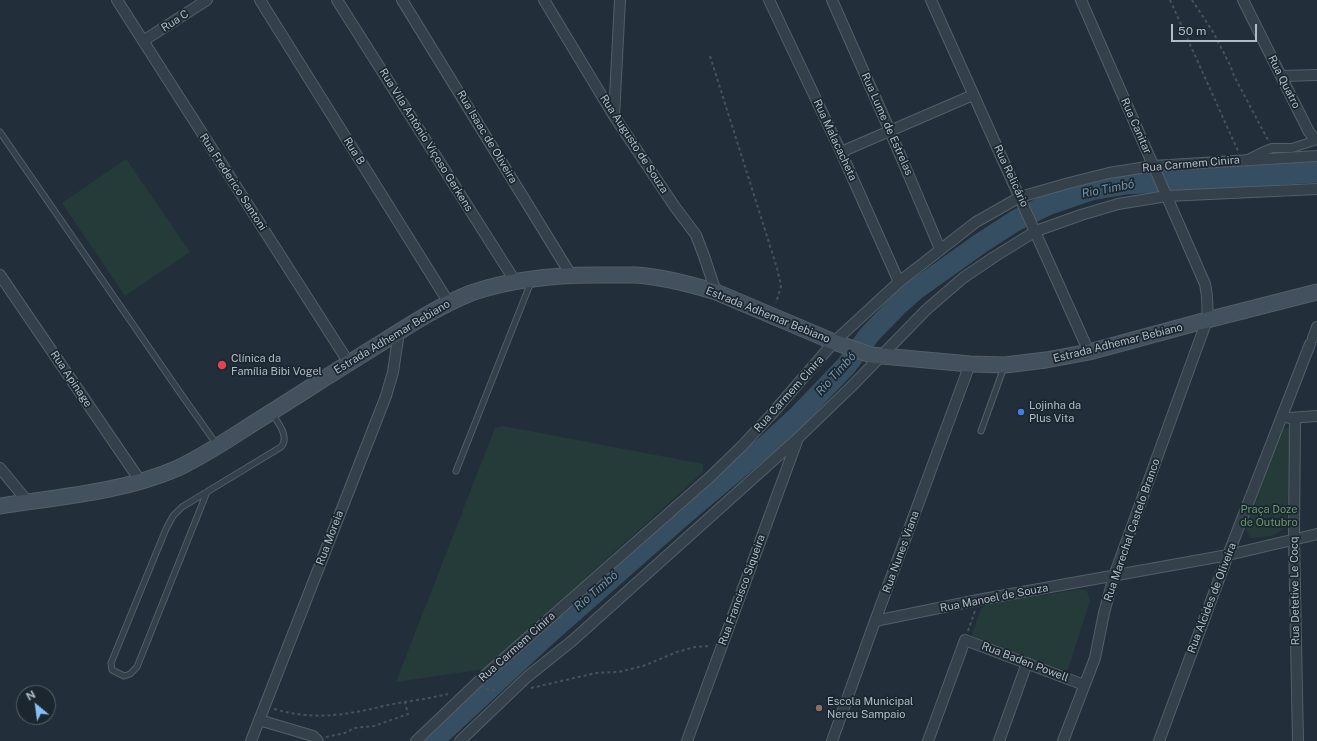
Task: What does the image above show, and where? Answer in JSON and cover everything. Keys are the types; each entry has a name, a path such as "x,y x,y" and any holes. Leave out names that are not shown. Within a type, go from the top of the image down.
{"main road":[{"name":"Estrada Adhemar Bebiano","path":"0,506 141,482 178,468 218,446 399,332 449,303 472,293 515,281 571,275 637,276 700,286 839,344 876,356 970,364 1005,364 1046,360 1089,352 1317,292"}],"street":[{"name":"Rua Frederico Santoni","path":"117,0 349,363"},
{"name":"Rua C","path":"143,41 207,0"},
{"name":"Rua B","path":"260,0 449,303"},
{"name":"Rua Vila Antônio Viçoso Gerkens","path":"337,0 515,281"},
{"name":"Rua Isaac de Oliveira","path":"402,0 571,275"},
{"name":"Rua Augusto de Souza","path":"544,0 614,116 675,207 696,235 716,292"},
{"path":"614,116 620,0"},
{"name":"Rua Malacacheta","path":"769,0 841,152 899,282"},
{"name":"Rua Lume de Estrelas","path":"832,0 890,130 940,249"},
{"name":"Rua Relicário","path":"931,0 1089,352"},
{"name":"Rua Canitar","path":"1081,0 1205,284 1208,302 1207,320"},
{"name":"Rua Quatro","path":"1243,0 1309,132 1317,140"},
{"path":"1281,76 1317,75"},
{"path":"841,152 973,95"},
{"path":"1245,159 1272,148 1292,148 1317,140"},
{"name":"Rua Carmem Cinira","path":"416,741 469,690 710,477 741,447 899,282 976,222 1022,200 1069,183 1096,176 1245,159 1317,156"},
{"path":"460,741 511,692 572,641 797,439 876,356 926,310 963,278 1034,228 1118,204 1166,194 1317,189"},
{"name":"Rua Apinage","path":"0,275 141,482"},
{"name":"Rua Marechal Castelo Branco","path":"1063,741 1095,658 1104,613 1114,576 1207,320"},
{"name":"Rua Alcides de Oliveira","path":"1159,741 1228,555 1317,327"},
{"name":"Rua Moreia","path":"251,741 386,396 393,372 399,332"},
{"name":"Rua Nunes Viana","path":"832,741 970,364"},
{"path":"1281,419 1317,416"},
{"name":"Rua Detetive Le Cocq","path":"1295,418 1294,538 1298,741"},
{"name":"Rua Francisco Siqueira","path":"687,741 797,439"},
{"path":"0,468 28,502"},
{"name":"Rua Manoel de Souza","path":"875,621 978,600 1228,555 1294,538 1317,534"},
{"path":"928,741 965,640"},
{"name":"Rua Baden Powell","path":"965,640 1084,685"},
{"path":"999,741 1027,663"},
{"path":"259,720 313,736 318,740"}],"lane":[{"path":"0,132 218,446"},
{"path":"456,471 532,279"},
{"path":"981,431 1005,364"},
{"path":"207,492 138,667 130,674 124,676 112,670 111,663 166,529 173,516 182,507 207,492 274,452 284,444 285,440 283,432 271,412"}],"path":[{"path":"1170,0 1245,159"},
{"path":"1192,0 1213,32 1251,110 1272,148"},
{"path":"710,56 777,268 781,286 772,316"},
{"path":"965,640 978,600"},
{"path":"265,706 287,713 309,716 360,712 479,688 511,692 596,673 618,672 643,666 691,648 721,646"},
{"path":"318,740 345,733 354,728 374,726 408,714 405,702"}],"green space":[{"path":"126,159 190,252 125,296 62,203"},
{"path":"503,426 703,464 703,472 485,669 396,682 495,428"},
{"name":"Praça Doze de Outubro","path":"1288,427 1292,430 1286,525 1275,534 1252,538 1249,536 1246,528 1281,431"},
{"path":"1082,589 1087,591 1090,601 1068,669 1065,671 971,637 981,609 988,604"}],"waterway":[{"name":"Rio Timbó","path":"433,741 548,634 797,417 846,366 870,334 899,304 915,290 981,243 1015,221 1047,205 1091,190 1126,184 1317,172"}],"place":[{"name":"Clínica da Família Bibi Vogel","path":"222,365"},
{"name":"Lojinha da Plus Vita","path":"1021,412"},
{"name":"Escola Municipal Nereu Sampaio","path":"819,708"}]}
